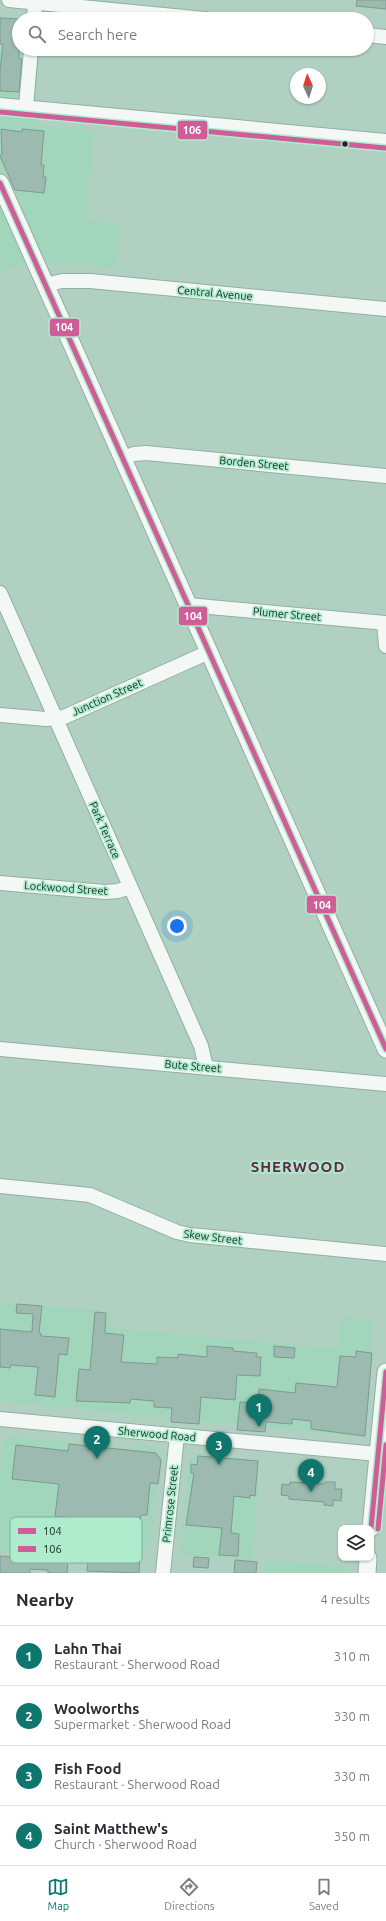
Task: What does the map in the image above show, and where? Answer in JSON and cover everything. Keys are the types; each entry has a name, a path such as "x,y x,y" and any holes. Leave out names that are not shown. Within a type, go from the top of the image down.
{"main road":[{"path":"0,183 209,652 382,1029 386,1048"},
{"path":"372,1525 380,1487 386,1372"},
{"path":"367,1573 368,1561"}],"street":[{"path":"9,0 131,12"},
{"path":"34,12 35,3"},
{"path":"374,36 386,37"},
{"path":"26,107 31,56"},
{"path":"0,105 386,141"},
{"name":"Central Avenue","path":"45,285 62,280 90,281 386,309"},
{"name":"Borden Street","path":"123,458 146,453 386,476"},
{"name":"Park Terrace","path":"0,593 201,1046 206,1067"},
{"name":"Plumer Street","path":"188,605 385,623"},
{"path":"385,623 386,646"},
{"name":"Junction Street","path":"0,715 46,719 64,717 209,652"},
{"name":"Lockwood Street","path":"0,883 105,892 118,891 130,887"},
{"name":"Bute Street","path":"0,1049 386,1084"},
{"name":"Skew Street","path":"0,1186 90,1195 177,1232 190,1235 386,1254"},
{"name":"Sherwood Road","path":"0,1419 382,1454"},
{"name":"Primrose Street","path":"163,1573 177,1436"}],"path":[{"path":"88,1441 137,1445"},
{"path":"150,1445 158,1447 162,1455"}],"shaded area":[{"path":"0,16 12,17 12,56 40,56 34,125 94,131 86,220 120,224 116,268 61,262 18,265 0,273"},
{"path":"0,1302 111,1312 110,1328 338,1349 341,1317 373,1319 363,1434 361,1437 0,1401"},
{"path":"11,1437 134,1448 142,1446 155,1448 161,1455 155,1491 150,1546 142,1545 142,1517 10,1517 10,1552 0,1551 0,1475 3,1442"},
{"path":"197,1454 260,1460 252,1560 181,1554 189,1462"},
{"path":"268,1560 350,1568 349,1573 263,1573 264,1561"}],"building":[{"path":"357,0 386,0 386,9 356,6"},
{"path":"0,18 12,19 12,56 19,56 19,59 22,59 19,92 0,91 0,70 3,44 0,44"},
{"path":"1,129 22,132 22,129 44,131 41,165 44,165 43,177 46,177 44,193 15,190 0,156 2,154"},
{"path":"17,1304 42,1306 39,1333 41,1333 41,1336 69,1338 67,1355 59,1354 55,1397 35,1395 38,1367 11,1365 10,1368 0,1367 0,1329 32,1332 33,1314 16,1313"},
{"path":"95,1312 106,1313 105,1333 124,1335 121,1362 157,1364 157,1357 178,1358 178,1354 207,1357 207,1346 233,1348 233,1351 257,1353 256,1357 261,1357 260,1376 237,1375 235,1400 201,1397 199,1424 171,1422 172,1408 154,1407 154,1401 131,1399 130,1403 76,1401 79,1369 90,1370"},
{"path":"274,1346 295,1348 294,1358 274,1357"},
{"path":"356,1351 372,1353 365,1436 311,1429 311,1421 292,1419 292,1424 266,1422 265,1432 237,1430 240,1402 254,1403 254,1399 258,1400 259,1389 295,1393 296,1383 337,1387 340,1356 356,1357"},
{"path":"69,1444 156,1453 161,1460 158,1484 150,1483 147,1515 141,1515 141,1517 55,1516 59,1484 12,1479 16,1445 68,1451"},
{"path":"198,1456 258,1461 255,1496 250,1495 250,1498 234,1496 231,1533 239,1534 238,1556 219,1555 222,1528 186,1525 194,1473 191,1473 191,1464 197,1465"},
{"path":"290,1482 324,1484 325,1482 335,1482 335,1489 342,1489 341,1501 333,1500 333,1506 324,1505 324,1502 289,1499 289,1496 281,1495 282,1484 290,1485"},
{"path":"0,1556 10,1557 10,1563 68,1563 67,1573 48,1573 48,1570 30,1569 30,1573 0,1573"},
{"path":"194,1557 209,1558 208,1568 193,1567"},
{"path":"235,1560 257,1562 256,1573 234,1573"},
{"path":"88,1563 140,1563 139,1573 87,1571"}],"transit line":[{"name":"106","path":"0,112 385,148"},
{"name":"104","path":"0,183 386,1049"},
{"name":"104","path":"371,1525 386,1372"},
{"name":"106","path":"378,1529 386,1445"}],"place":[{"name":"Lahn Thai","path":"259,1427"},
{"name":"Woolworths","path":"97,1459"},
{"name":"Fish Food","path":"219,1465"},
{"name":"Saint Matthew's","path":"311,1492"}],"district":[{"name":"SHERWOOD","path":"298,1167"}]}
